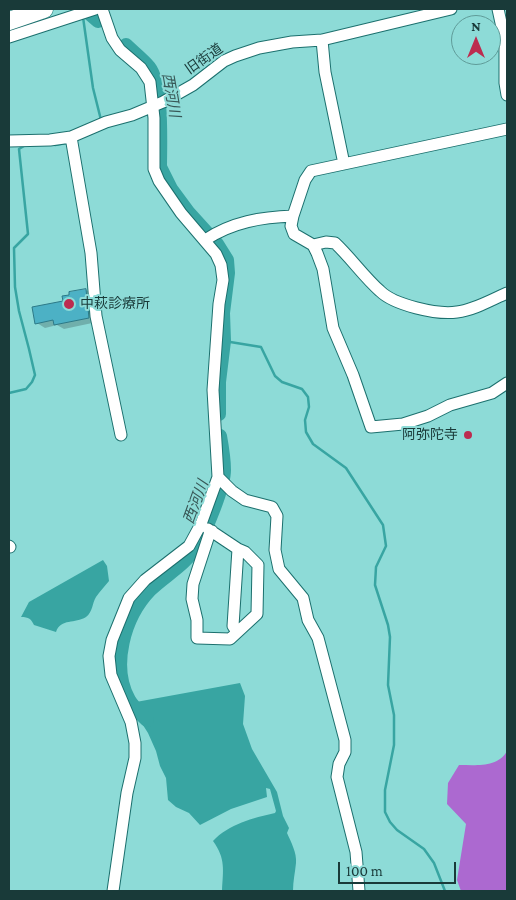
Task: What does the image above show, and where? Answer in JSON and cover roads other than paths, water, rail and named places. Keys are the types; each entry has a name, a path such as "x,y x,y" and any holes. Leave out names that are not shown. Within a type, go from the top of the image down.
{"highway":[{"path":"9,21 44,9"}],"street":[{"path":"102,9 112,38 120,50 141,68 150,82 157,105 154,168 159,181 181,213 209,237 221,265 223,280 219,304 212,390 220,479 206,527 189,546 144,580 129,598 112,640 109,656 111,674 130,722 135,743 135,758 127,793 113,891"},
{"name":"旧街道","path":"9,141 71,140 101,124 157,105 193,85 224,61 259,48 292,42 322,40 451,9"},
{"path":"498,9 505,41 505,83 507,95"},
{"path":"9,37 87,11"},
{"path":"322,40 325,72 344,164"},
{"path":"507,130 311,171 305,180 291,226 294,234 313,245 323,269 332,328 353,375 371,427 403,424 428,416 450,405 492,393 507,383"},
{"path":"71,140 91,253 96,316 121,436"},
{"path":"209,237 255,218 293,216"},
{"path":"313,245 326,242 335,243 381,293 392,300 409,306 446,313 458,312 507,293"},
{"path":"220,479 245,500 272,507 278,516 275,550 279,569 303,598 308,620 318,638 345,740 345,752 339,764 337,777 356,852 359,891"},
{"path":"206,527 245,552 258,565 257,614 230,639 198,638 197,620 192,599 193,584 209,535 206,527"},
{"path":"237,632 233,626 238,548"}],"water":[{"path":"103,560 107,566 109,581 96,597 90,613 86,617 61,625 56,632 34,625 26,617 21,617 29,602"},
{"path":"240,683 245,696 243,724 252,749 277,792 283,816 289,828 287,833 296,855 293,891 222,891 222,859 213,841 234,826 275,813 270,789 266,788 267,797 231,809 200,825 189,813 176,807 168,800 166,778 156,751 148,733 137,719 134,706 136,702"}],"waterway":[{"name":"西河川","path":"84,9 98,21"},
{"path":"83,17 93,88 101,120"},
{"name":"西河川","path":"126,45 149,67 157,87 160,115 160,167 171,189 188,212 217,244 227,260 228,273 223,313 224,341 219,382 219,414"},
{"path":"55,145 67,143"},
{"path":"9,393 26,389 35,375 15,287 14,248 28,234 19,149 24,146"},
{"path":"224,341 261,347 275,376 282,382 302,389 308,397 309,407 305,420 306,432 313,444 346,468 383,525 386,546 376,567 375,585 390,637 388,685 394,715 394,745 385,790 385,812 397,830 424,849 434,863 445,891"},
{"name":"西河川","path":"147,720 131,703 123,687 120,657 123,642 133,614 141,601 150,590 187,558 197,545 205,529 218,497 223,477 224,462 220,436"}],"place":[{"name":"中萩診療所","path":"69,304"},
{"name":"阿弥陀寺","path":"468,435"}]}
